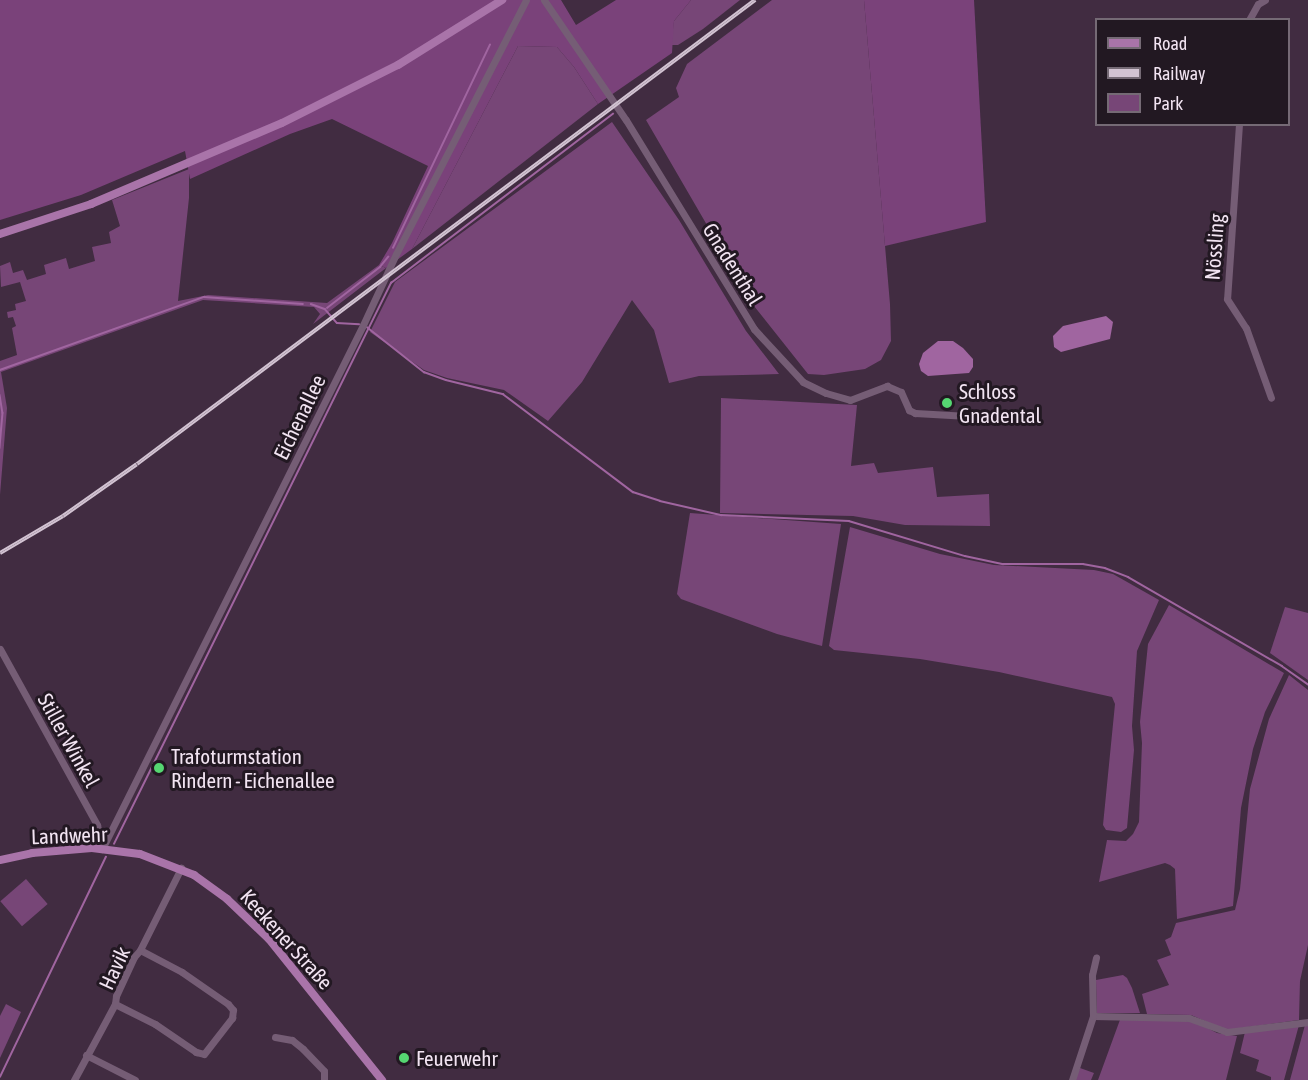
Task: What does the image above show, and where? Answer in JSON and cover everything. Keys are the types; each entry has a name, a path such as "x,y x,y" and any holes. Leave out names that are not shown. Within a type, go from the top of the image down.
{"main road":[{"path":"0,234 91,204 282,123 398,65 502,0"},
{"name":"Landwehr","path":"0,860 52,850 102,849 140,854"},
{"name":"Keekener Straße","path":"140,854 181,868 227,899 269,939 382,1080"}],"street":[{"name":"Eichenallee","path":"102,849 396,254 526,0"},
{"name":"Gnadenthal","path":"544,0 626,120 754,329 803,382 826,393 850,400 859,399 887,386 901,392 909,410 915,413 968,416"},
{"path":"1250,18 1258,4 1265,0"},
{"name":"Nössling","path":"1239,126 1227,299 1246,328 1271,398"},
{"name":"Stiller Winkel","path":"0,649 97,825 103,839 102,849"},
{"name":"Havik","path":"74,1080 115,1004 116,996 134,957 140,950 181,868"},
{"path":"115,1004 155,1024 196,1052 204,1054 232,1018 233,1010 228,1004 182,972 140,950"},
{"path":"1072,1080 1093,1016 1092,975 1096,957"},
{"path":"1093,1016 1189,1018 1227,1032 1308,1022"},
{"path":"275,1037 292,1040 303,1049 324,1071 324,1080"},
{"path":"86,1055 135,1080"}],"green space":[{"path":"691,0 740,0 703,29 678,45 671,45 674,21"},
{"path":"772,0 864,0 890,304 891,341 881,360 865,369 824,375 808,374 754,306 646,120 679,97 676,88 687,64"},
{"path":"518,46 557,47 574,67 598,104 412,249"},
{"path":"612,122 679,220 746,331 779,374 699,376 669,383 654,330 632,300 582,382 548,421 504,390 447,378 424,370 370,332 395,282"},
{"path":"189,169 189,198 178,301 208,295 327,303 379,265 386,268 313,324 320,314 314,307 203,300 1,372 7,408 0,495 0,361 17,355 12,328 16,326 13,317 8,318 7,312 16,310 15,304 26,301 20,282 1,287 0,266 10,262 13,273 23,270 27,280 46,274 44,265 66,258 69,269 95,261 92,247 111,243 109,232 120,226 112,200"},
{"path":"721,398 857,405 851,466 874,463 878,473 933,467 937,497 989,494 990,526 905,525 853,516 720,513"},
{"path":"690,513 841,524 822,646 777,634 681,599 677,594"},
{"path":"850,527 940,554 994,565 1094,570 1113,574 1159,600 1137,651 1132,726 1134,750 1127,828 1121,832 1106,830 1103,825 1115,704 1112,697 999,672 920,659 834,650 829,646"},
{"path":"1169,605 1284,673 1265,712 1253,749 1241,808 1233,906 1177,919 1175,869 1170,865 1165,863 1099,882 1107,840 1126,841 1133,834 1139,822 1142,743 1140,722 1148,644"},
{"path":"1285,607 1308,613 1308,680 1270,653"},
{"path":"1289,675 1308,690 1308,945 1300,981 1299,1020 1226,1030 1191,1015 1147,1014 1142,994 1169,985 1157,960 1171,955 1165,940 1171,937 1176,923 1235,910 1240,889 1250,789 1269,719"},
{"path":"26,879 48,904 22,926 0,901"},
{"path":"1123,975 1132,988 1140,1013 1097,1013 1096,980"},
{"path":"6,1004 21,1012 0,1058 0,1016"},
{"path":"1121,1017 1190,1019 1217,1033 1237,1036 1226,1080 1098,1080"},
{"path":"1299,1025 1284,1080 1271,1080 1271,1077 1256,1071 1259,1060 1240,1053 1245,1032"},
{"path":"1305,1025 1308,1026 1308,1080 1290,1080"},
{"path":"1080,1068 1094,1073 1091,1080 1074,1080"}],"shaded area":[{"path":"0,0 561,0 576,25 616,0 691,0 674,21 672,53 598,104 574,67 557,47 518,46 412,249 386,268 379,265 392,243 428,166 332,119 290,134 190,179 185,151 81,195 0,220"},
{"path":"864,0 974,0 986,222 885,246"},
{"path":"1106,316 1113,322 1110,339 1061,352 1054,347 1053,336 1063,326"},
{"path":"938,341 953,341 963,348 973,359 973,367 969,373 928,376 921,371 919,364 923,353"}],"waterway":[{"path":"393,248 490,45"},
{"path":"114,844 391,283 613,114"},
{"path":"327,308 380,267 388,257"},
{"path":"0,370 204,297 303,304"},
{"path":"311,304 325,309 337,323 359,324"},
{"path":"367,327 424,372 446,380 503,394 633,492 660,501 721,515 849,521 965,556 1003,564 1083,564 1105,568 1128,577 1282,666 1308,684"},
{"path":"0,395 3,413 0,448"},
{"path":"0,1077 106,857"}],"railway":[{"path":"0,553 63,516 137,464 755,0"}],"place":[{"name":"Schloss Gnadental","path":"947,403"},
{"name":"Trafoturmstation Rindern - Eichenallee","path":"159,768"},
{"name":"Feuerwehr","path":"404,1058"}]}
